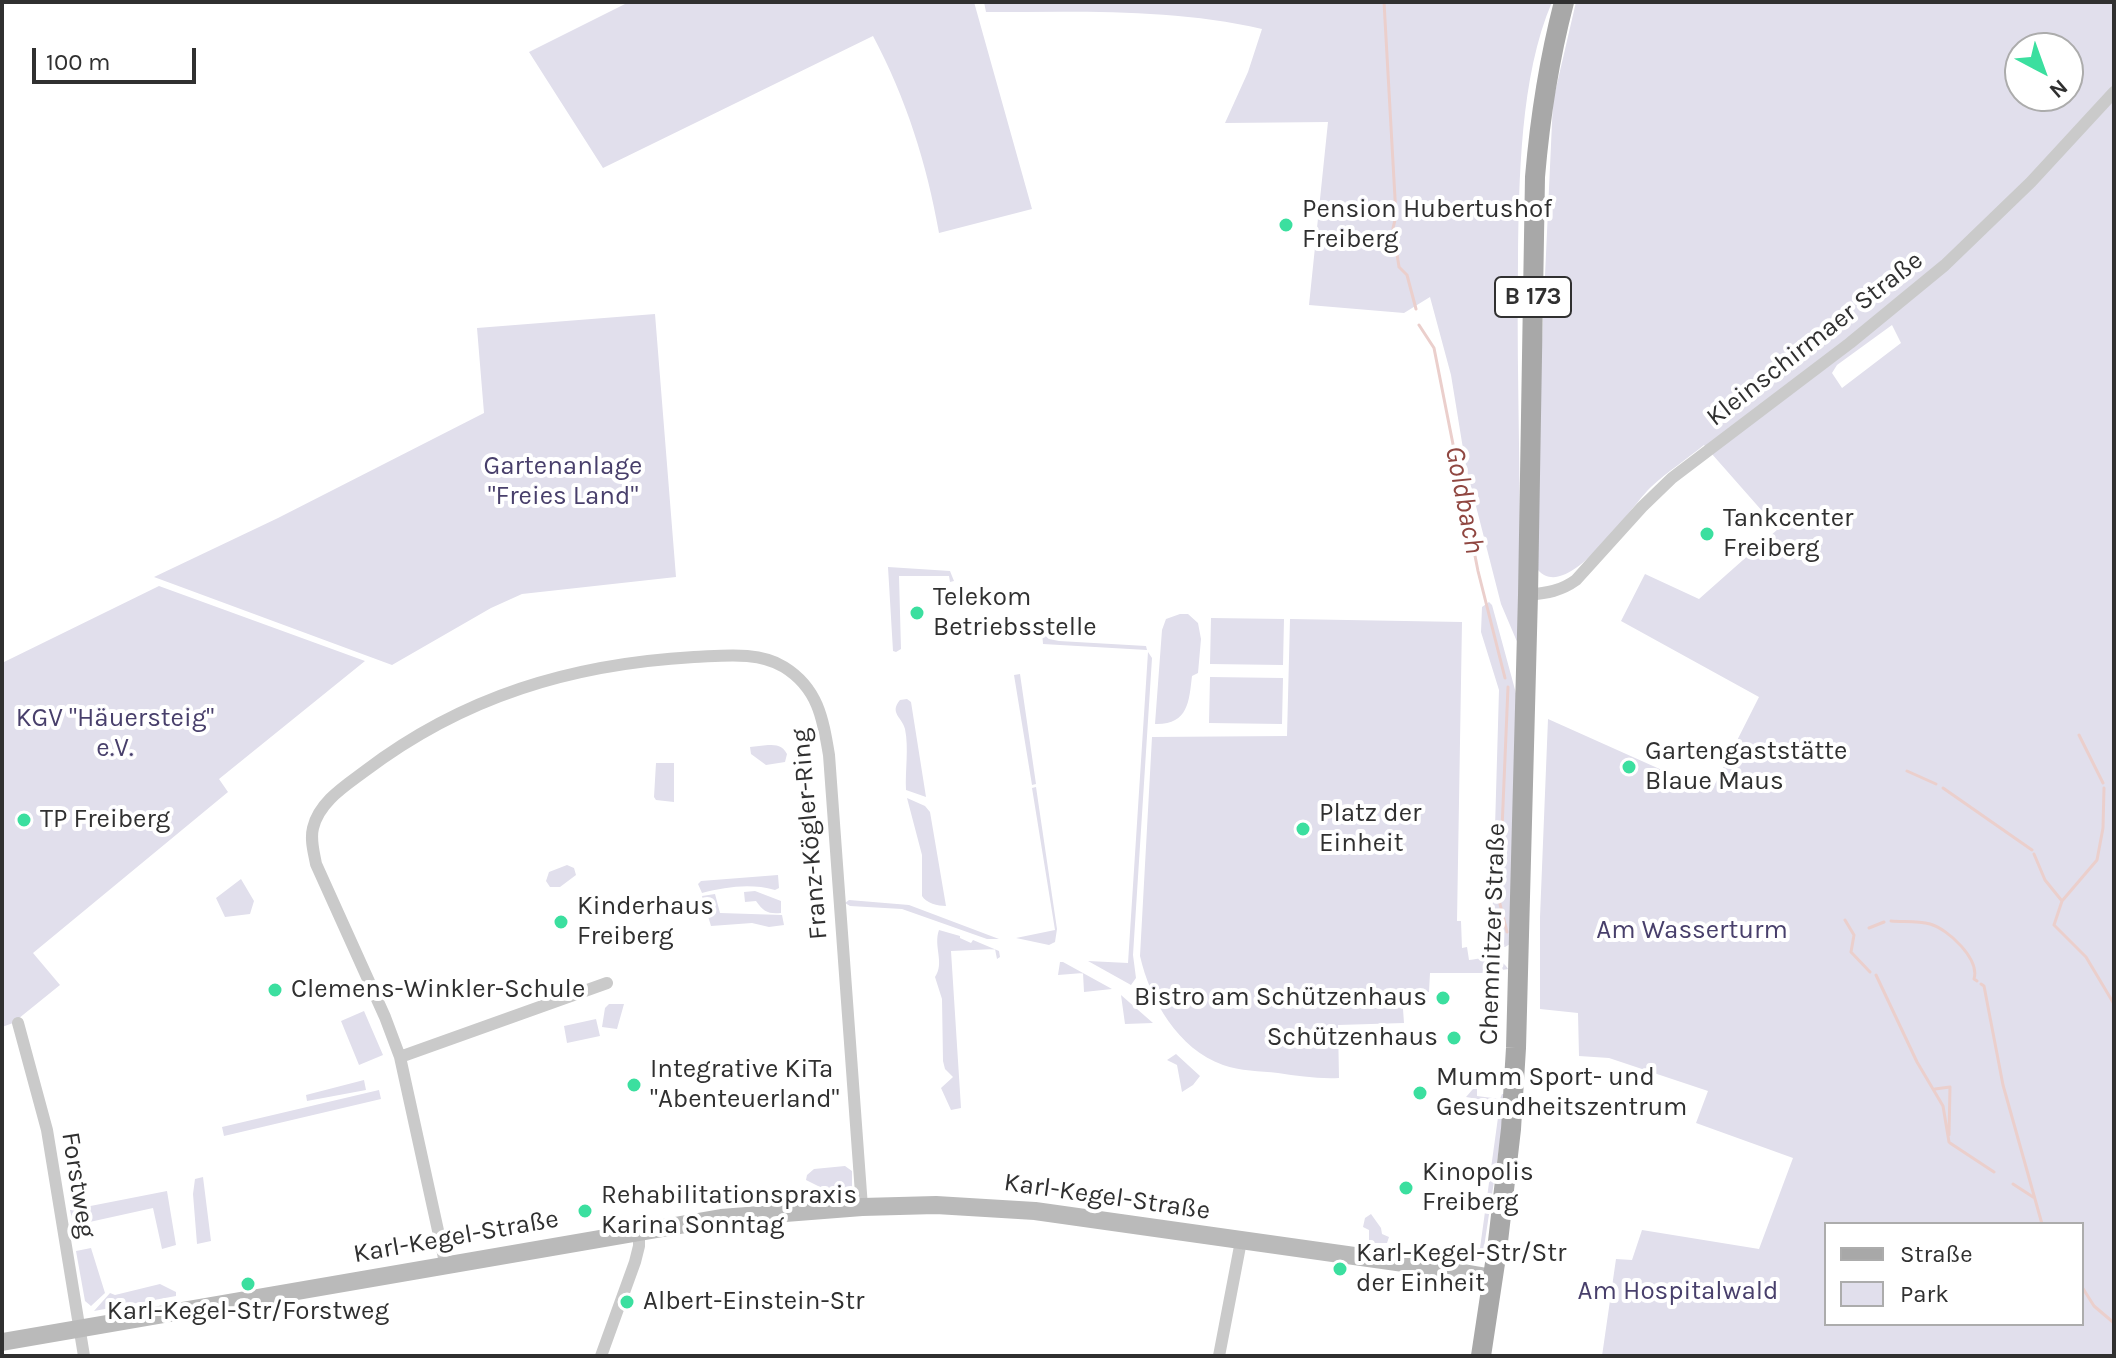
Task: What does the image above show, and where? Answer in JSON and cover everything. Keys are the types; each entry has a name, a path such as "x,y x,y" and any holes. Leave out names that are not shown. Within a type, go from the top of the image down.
{"main road":[{"name":"B 173","path":"1528,595 1535,177 1541,112 1553,42 1564,2"},
{"name":"Chemnitzer Straße","path":"1481,1356 1511,1129 1516,1048 1528,595"}],"street":[{"name":"Kleinschirmaer Straße","path":"1528,595 1566,588 1672,478 1850,343 1945,265 2031,182 2114,92"},
{"name":"Franz-Kögler-Ring","path":"446,1267 400,1057 316,864 313,827 326,803 378,761 438,722 517,688 598,668 722,656 767,660 786,668 801,681 817,703 825,725 862,1207"},
{"path":"400,1057 607,983"},
{"name":"Forstweg","path":"18,1023 47,1130 84,1356"},
{"name":"Karl-Kegel-Straße","path":"2,1342 741,1215 862,1207 936,1205 1035,1211 1493,1278"},
{"path":"601,1356 635,1262 639,1232"},
{"path":"1219,1356 1241,1241"}],"green space":[{"path":"629,2 974,2 1032,209 939,233 914,132 896,83 873,36 603,168 529,52"},
{"path":"984,2 1552,2 1533,62 1521,163 1518,229 1518,644 1501,604 1466,467 1451,375 1430,297 1404,313 1309,305 1328,122 1225,123 1248,72 1262,29 1160,14 986,12"},
{"path":"1576,2 2114,2 2114,1356 1602,1356 1616,1259 1632,1260 1642,1230 1759,1249 1793,1158 1696,1123 1708,1091 1609,1058 1579,1056 1578,1013 1540,1009 1540,917 1548,719 1711,792 1759,697 1621,621 1645,574 1699,599 1778,529 1704,445 1651,487 1598,549 1581,564 1565,574 1551,577 1538,570 1539,407 1553,101","holes":["1892,325 1901,343 1842,388 1832,373 1837,365"]},
{"name":"Gartenanlage \"Freies Land\"","path":"655,314 676,577 522,594 491,608 392,665 154,577 484,413 477,328"},
{"path":"888,567 950,571 954,581 950,582 949,576 899,576 901,649 896,652 893,651"},
{"name":"KGV \"Häuersteig\" e.V.","path":"159,586 365,661 219,779 228,792 33,953 60,985 13,1023 2,1027 2,663"},
{"path":"1489,602 1517,697 1510,944 1505,947 1498,947 1492,931 1499,690 1481,632 1482,607"},
{"path":"1188,614 1198,623 1201,639 1198,673 1192,676 1188,703 1180,716 1174,721 1155,724 1162,630 1166,619"},
{"path":"1211,618 1284,619 1283,665 1210,664"},
{"name":"Platz der Einheit","path":"1290,619 1462,622 1457,921 1461,921 1462,948 1467,947 1469,960 1496,959 1508,969 1484,973 1430,973 1429,992 1402,995 1404,1023 1338,1025 1339,1078 1243,1070 1207,1058 1168,1021 1151,989 1140,956 1152,737 1287,736"},
{"path":"1042,632 1049,639 1059,641 1146,646 1147,650 1043,644"},
{"path":"1148,652 1152,658 1133,955 1136,978 1131,985 1088,961 1128,963"},
{"path":"1020,674 1036,784 1032,785 1014,675"},
{"path":"1210,677 1283,678 1282,724 1209,723"},
{"path":"900,700 911,702 926,797 906,790 906,736 896,708"},
{"path":"768,745 783,749 787,754 785,762 766,765 751,754 750,747"},
{"path":"656,763 674,763 674,802 656,800 654,797"},
{"path":"1036,787 1057,929 1055,942 1049,945 1016,938 1055,930 1032,788"},
{"path":"907,798 925,806 930,812 946,906 932,904 922,896 922,855"},
{"path":"567,865 574,868 576,875 560,887 550,887 546,881 549,872"},
{"path":"778,875 779,888 775,890 738,887 702,893 698,884 701,881"},
{"path":"241,879 254,901 250,914 225,917 216,898"},
{"path":"755,891 781,901 781,913 767,912 756,901 745,902 744,892"},
{"path":"715,894 720,913 782,915 784,925 769,927 752,923 711,926 702,896"},
{"path":"849,900 909,905 999,939 987,939 902,909 850,906 845,903"},
{"path":"939,930 994,949 951,951 961,1108 951,1110 941,1088 953,1077 945,1069 943,1061 942,999 935,977 939,966"},
{"path":"1060,962 1063,962 1083,973 1058,975"},
{"path":"1083,973 1112,989 1084,992"},
{"path":"1121,995 1153,1023 1125,1024"},
{"path":"609,1004 624,1004 617,1029 602,1027 605,1008"},
{"path":"364,1011 383,1055 359,1065 341,1021"},
{"path":"596,1019 600,1036 567,1043 564,1026"},
{"path":"1176,1054 1200,1076 1182,1092 1177,1065 1167,1060"},
{"path":"364,1080 366,1090 307,1101 306,1095"},
{"path":"1477,1089 1477,1096 1500,1099 1504,1094 1483,1254 1477,1260 1461,1260 1442,1255 1443,1246 1480,1248 1500,1103 1466,1097"},
{"path":"379,1090 381,1099 224,1136 222,1127"},
{"path":"845,1166 852,1171 852,1187 847,1192 832,1193 806,1180 814,1169"},
{"path":"203,1177 211,1241 197,1244 193,1194 195,1179"},
{"path":"167,1191 176,1245 162,1249 153,1208 85,1223 87,1233 76,1236 70,1210"},
{"path":"1371,1214 1382,1234 1389,1237 1387,1243 1369,1243 1369,1230 1363,1227 1365,1218"},
{"path":"91,1248 105,1293 91,1306 85,1301 76,1251"},
{"path":"160,1284 176,1292 176,1296 94,1311 110,1293 115,1295"}],"waterway":[{"name":"Goldbach","path":"1384,2 1396,216 1393,228 1399,267 1407,275 1416,309"},
{"name":"Goldbach","path":"1419,325 1434,348 1478,571 1505,678"},
{"name":"Goldbach","path":"1507,932 1499,900 1508,687"},
{"path":"2079,735 2103,783"},
{"path":"1907,771 1936,784"},
{"path":"1943,788 2032,850"},
{"path":"2062,901 2097,860 2103,828 2104,788"},
{"path":"2034,854 2045,880 2062,901 2054,925 2086,957 2114,1004"},
{"path":"1845,920 1854,935 1851,952 1870,972"},
{"path":"1891,921 1925,923 1945,932 1967,954 1977,981"},
{"path":"1869,928 1884,922"},
{"path":"1876,975 1917,1062 1943,1106 1949,1142"},
{"path":"1981,984 1984,986 2003,1085 2041,1222"},
{"path":"1935,1089 1950,1087 1949,1135"},
{"path":"1950,1143 1994,1172"},
{"path":"2013,1184 2033,1197"},
{"path":"2084,1290 2094,1306 2114,1323"}],"place":[{"name":"Pension Hubertushof Freiberg","path":"1286,225"},
{"name":"Tankcenter Freiberg","path":"1707,534"},
{"name":"Telekom Betriebsstelle","path":"917,613"},
{"name":"Gartengaststätte Blaue Maus","path":"1629,767"},
{"name":"TP Freiberg","path":"24,820"},
{"name":"Platz der Einheit","path":"1303,829"},
{"name":"Kinderhaus Freiberg","path":"561,922"},
{"name":"Clemens-Winkler-Schule","path":"275,990"},
{"name":"Bistro am Schützenhaus","path":"1443,998"},
{"name":"Schützenhaus","path":"1454,1038"},
{"name":"Integrative KiTa \"Abenteuerland\"","path":"634,1085"},
{"name":"Mumm Sport- und Gesundheitszentrum","path":"1420,1093"},
{"name":"Kinopolis Freiberg","path":"1406,1188"},
{"name":"Rehabilitationspraxis Karina Sonntag","path":"585,1211"},
{"name":"Karl-Kegel-Str/Str der Einheit","path":"1340,1269"},
{"name":"Karl-Kegel-Str/Forstweg","path":"248,1284"},
{"name":"Albert-Einstein-Str","path":"627,1302"}],"park label":[{"name":"Am Wasserturm","path":"1692,931"},
{"name":"Am Hospitalwald","path":"1678,1292"}]}
